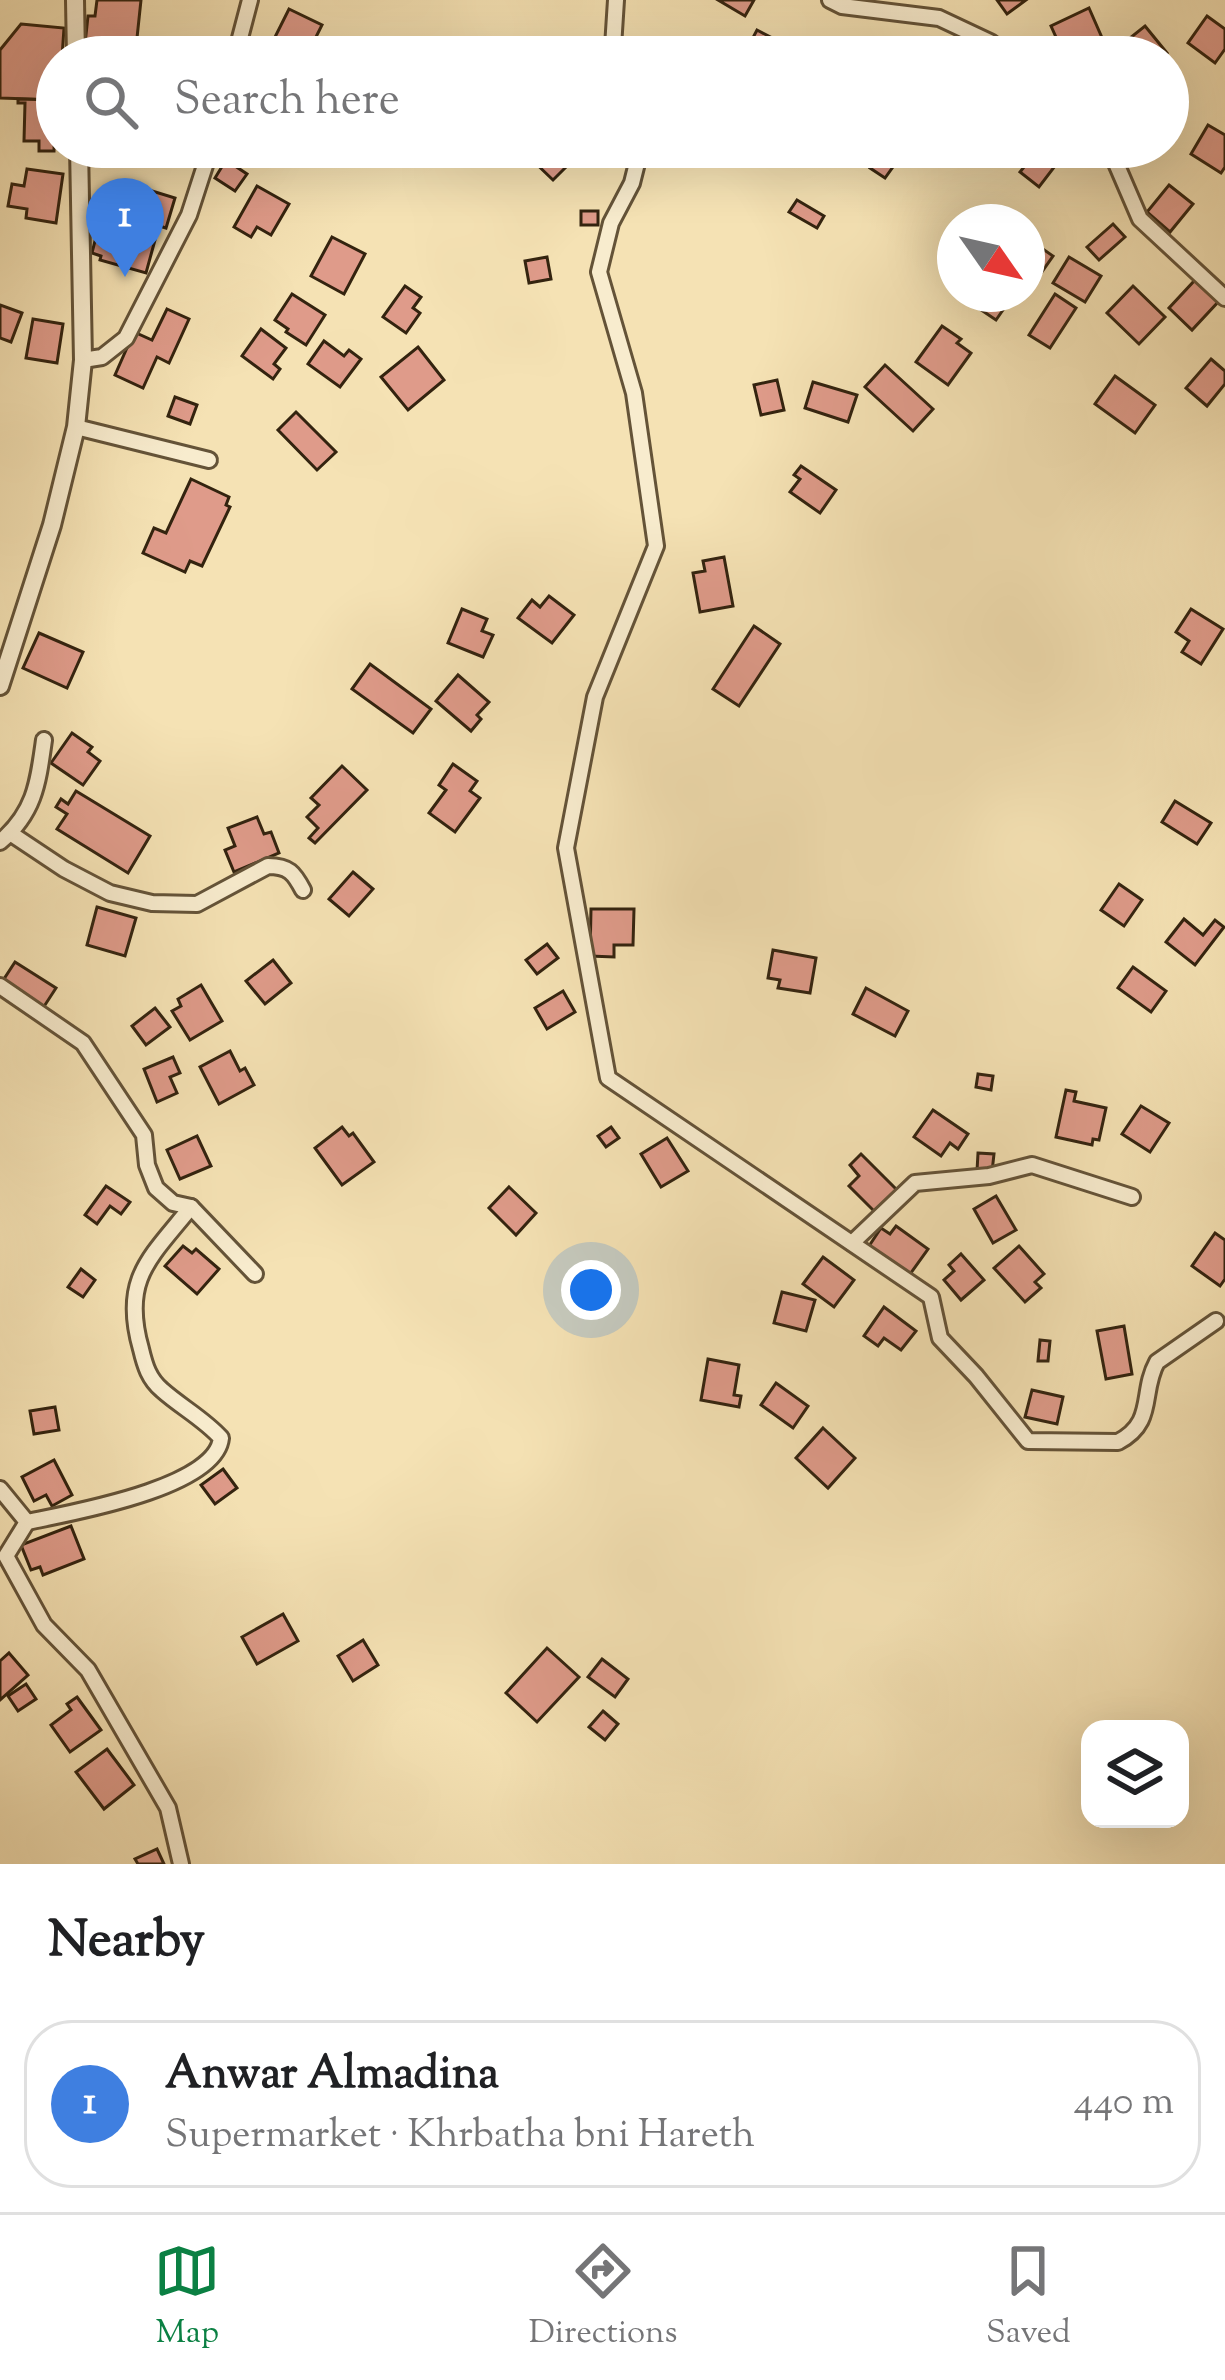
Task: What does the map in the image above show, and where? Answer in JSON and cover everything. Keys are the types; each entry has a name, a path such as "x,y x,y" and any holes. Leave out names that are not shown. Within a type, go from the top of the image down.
{"street":[{"path":"75,0 76,36"},
{"path":"241,36 250,0"},
{"path":"614,36 616,0"},
{"path":"830,0 842,6 939,18 977,36"},
{"path":"0,686 52,524 76,427 82,360 79,168"},
{"path":"82,360 102,357 126,338 188,215 204,168"},
{"path":"636,168 611,223 599,272 634,393 656,546 595,697 566,848 608,1078 932,1297 940,1338 1028,1441 1118,1442 1131,1435 1140,1425 1157,1362 1216,1321"},
{"path":"1118,168 1139,219 1225,298"},
{"path":"76,427 209,460"},
{"path":"44,740 37,788 25,816 5,837 110,893 152,903 197,904 268,866 293,872 303,890"},
{"path":"0,986 83,1043 144,1135 155,1188 173,1203 191,1207 255,1274"},
{"path":"852,1243 916,1183 989,1176 1032,1165 1132,1197"},
{"path":"181,1864 168,1808 88,1670 44,1624 6,1556 27,1522 131,1499 194,1471 221,1447 221,1438 208,1423 160,1389 147,1373 136,1333 134,1294 145,1265 191,1207"},
{"path":"0,1489 27,1522"}],"building":[{"path":"97,0 141,0 137,36 86,36 88,16 95,16"},
{"path":"718,0 754,0 745,16"},
{"path":"997,0 1026,0 1007,14"},
{"path":"1089,8 1101,36 1056,36 1051,26"},
{"path":"289,9 322,25 316,36 276,36"},
{"path":"1207,16 1225,29 1225,49 1215,63 1189,42"},
{"path":"21,24 64,28 63,36 36,36 36,99 0,98 0,50"},
{"path":"1145,26 1153,36 1132,36"},
{"path":"18,99 36,99 36,141 24,141 25,103"},
{"path":"1208,125 1225,135 1221,173 1191,154"},
{"path":"221,168 238,168 247,174 235,191 215,178"},
{"path":"541,168 565,168 553,180"},
{"path":"870,168 892,168 885,178"},
{"path":"1023,168 1054,168 1039,187 1020,172"},
{"path":"27,169 63,174 56,223 26,218 27,209 8,206 12,184 24,186"},
{"path":"126,183 175,198 166,228 150,223 147,232 133,228 136,218 118,212"},
{"path":"1169,185 1193,204 1170,232 1147,212"},
{"path":"257,186 289,204 271,235 257,227 251,237 234,227"},
{"path":"797,200 824,216 817,228 789,212"},
{"path":"581,211 598,211 598,225 581,225"},
{"path":"1113,224 1125,237 1099,260 1087,247"},
{"path":"99,225 155,240 146,273 100,260 101,256 92,253"},
{"path":"332,237 365,254 344,294 311,276"},
{"path":"547,257 551,279 529,283 525,261"},
{"path":"1069,257 1101,276 1085,302 1053,283"},
{"path":"1196,279 1219,301 1192,330 1169,308"},
{"path":"405,286 421,297 413,308 420,313 406,333 383,317"},
{"path":"1133,286 1165,317 1139,344 1107,313"},
{"path":"292,294 325,315 306,345 275,320"},
{"path":"1055,294 1076,308 1050,348 1029,335"},
{"path":"0,305 22,313 11,342 0,338"},
{"path":"167,309 189,319 169,363 157,357 143,388 115,375 134,332 152,340"},
{"path":"33,319 63,324 57,363 26,358"},
{"path":"942,326 971,353 948,385 916,362"},
{"path":"261,329 286,348 274,364 280,369 273,379 242,356"},
{"path":"324,341 344,356 349,350 361,359 340,387 308,364"},
{"path":"418,347 444,380 408,410 381,377"},
{"path":"1211,359 1225,371 1225,384 1207,406 1186,388"},
{"path":"885,365 933,409 913,431 865,387"},
{"path":"1115,376 1155,405 1135,433 1095,404"},
{"path":"777,380 784,410 761,415 754,385"},
{"path":"813,382 857,395 848,422 805,408"},
{"path":"175,397 197,405 190,424 168,416"},
{"path":"296,412 336,452 317,470 278,430"},
{"path":"801,466 836,490 820,513 790,492 800,479 794,475"},
{"path":"191,479 229,497 226,505 230,507 202,566 190,561 185,572 143,553 154,528 166,533"},
{"path":"724,557 733,606 700,612 693,573 705,571 703,561"},
{"path":"549,596 574,615 552,643 518,618 532,600 540,607"},
{"path":"462,609 487,619 482,631 493,635 483,657 448,643"},
{"path":"1191,609 1223,629 1201,664 1182,652 1189,641 1176,632"},
{"path":"754,626 780,644 739,706 713,689"},
{"path":"39,633 83,652 67,688 23,668"},
{"path":"370,664 431,709 413,733 352,689"},
{"path":"458,675 489,702 471,731 436,701"},
{"path":"72,733 92,747 88,752 100,761 83,785 51,763"},
{"path":"453,764 477,781 470,791 480,798 455,832 429,813 446,790 439,785"},
{"path":"342,766 367,790 315,843 309,838 318,828 307,817 319,805 311,798"},
{"path":"76,791 150,836 128,873 57,829 67,814 56,807 61,799 68,804"},
{"path":"1175,801 1211,823 1197,844 1162,822"},
{"path":"257,817 264,834 271,832 279,853 234,872 225,850 235,846 228,828"},
{"path":"353,872 373,889 349,916 329,899"},
{"path":"1119,884 1142,900 1124,926 1101,910"},
{"path":"97,907 136,918 125,956 87,945"},
{"path":"591,909 634,909 633,945 614,945 614,957 590,956"},
{"path":"1184,919 1203,935 1215,920 1224,927 1195,965 1166,942"},
{"path":"547,944 558,958 537,974 526,960"},
{"path":"773,950 816,958 810,993 778,988 780,980 768,978"},
{"path":"273,960 291,983 265,1004 246,981"},
{"path":"15,962 56,988 43,1008 2,982"},
{"path":"1133,967 1166,991 1151,1012 1118,988"},
{"path":"201,985 222,1021 190,1040 172,1011 181,1006 178,999"},
{"path":"866,988 908,1011 895,1036 853,1014"},
{"path":"563,991 575,1012 547,1029 535,1008"},
{"path":"155,1008 170,1027 146,1045 132,1026"},
{"path":"230,1051 254,1085 219,1104 200,1067"},
{"path":"173,1057 180,1073 170,1077 177,1093 157,1102 144,1069"},
{"path":"978,1074 993,1076 991,1090 976,1087"},
{"path":"1066,1090 1076,1092 1074,1101 1106,1108 1099,1140 1093,1139 1092,1145 1056,1137"},
{"path":"1141,1106 1169,1123 1150,1152 1122,1134"},
{"path":"933,1110 968,1134 958,1149 950,1143 941,1156 914,1137"},
{"path":"342,1127 349,1136 353,1133 374,1162 342,1185 315,1148"},
{"path":"611,1127 619,1138 606,1147 598,1136"},
{"path":"197,1136 211,1166 180,1179 167,1150"},
{"path":"667,1138 688,1171 661,1187 641,1154"},
{"path":"978,1153 994,1154 992,1172 977,1171"},
{"path":"861,1154 897,1190 875,1212 849,1186 859,1176 850,1165"},
{"path":"106,1186 130,1202 121,1214 110,1206 97,1224 85,1215"},
{"path":"509,1187 536,1213 516,1235 489,1208"},
{"path":"996,1196 1016,1230 993,1243 974,1209"},
{"path":"896,1226 928,1249 908,1277 867,1249 881,1228 890,1234"},
{"path":"1215,1233 1225,1240 1225,1279 1220,1286 1192,1266"},
{"path":"183,1246 192,1253 196,1249 219,1269 197,1294 165,1266"},
{"path":"1019,1246 1044,1274 1035,1282 1041,1288 1025,1302 994,1268"},
{"path":"961,1254 984,1280 961,1300 944,1280 954,1271 949,1265"},
{"path":"823,1257 854,1280 834,1307 803,1284"},
{"path":"81,1269 95,1280 83,1297 68,1287"},
{"path":"782,1292 815,1300 806,1331 774,1323"},
{"path":"884,1307 916,1331 901,1350 884,1338 878,1346 864,1336"},
{"path":"1124,1326 1132,1374 1106,1379 1097,1331"},
{"path":"1040,1340 1050,1341 1048,1361 1038,1361"},
{"path":"708,1359 739,1365 734,1395 741,1396 739,1407 701,1400"},
{"path":"776,1383 808,1406 793,1428 761,1405"},
{"path":"1032,1390 1063,1397 1057,1424 1025,1417"},
{"path":"55,1407 59,1430 34,1434 30,1411"},
{"path":"823,1428 855,1458 828,1488 796,1458"},
{"path":"54,1460 72,1495 52,1506 46,1495 34,1501 22,1477"},
{"path":"223,1469 237,1488 215,1504 201,1485"},
{"path":"71,1526 84,1559 43,1575 40,1567 31,1570 21,1545"},
{"path":"283,1614 298,1641 257,1664 242,1637"},
{"path":"363,1640 378,1665 353,1681 338,1656"},
{"path":"547,1648 579,1677 537,1722 506,1693"},
{"path":"9,1653 28,1675 0,1700 0,1661"},
{"path":"602,1659 628,1679 615,1697 588,1677"},
{"path":"26,1684 36,1699 18,1711 8,1696"},
{"path":"77,1697 101,1730 70,1752 51,1725 71,1710 67,1704"},
{"path":"603,1711 618,1724 605,1740 589,1727"},
{"path":"107,1749 134,1785 104,1809 76,1772"},
{"path":"157,1849 164,1864 138,1864 135,1859"}],"place":[{"name":"Anwar Almadina","path":"125,277"}]}
